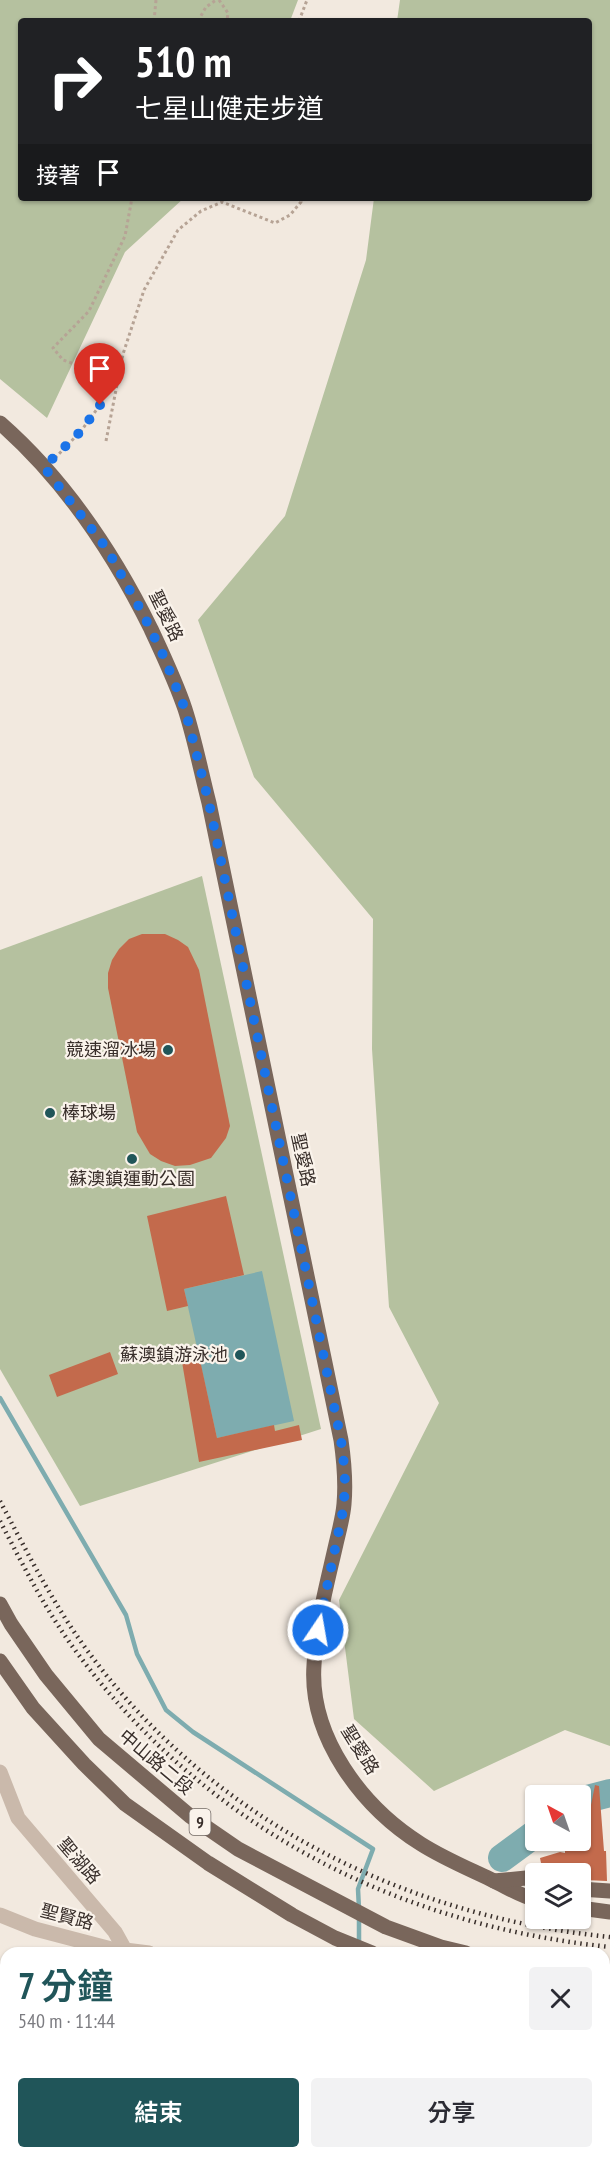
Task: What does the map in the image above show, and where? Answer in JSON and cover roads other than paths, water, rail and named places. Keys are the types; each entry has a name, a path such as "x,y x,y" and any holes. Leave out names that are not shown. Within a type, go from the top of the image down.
{"main road":[{"name":"聖愛路","path":"0,423 28,447 107,549 143,614 164,657 185,709 209,803 341,1440 345,1473 344,1506 318,1630 314,1666 314,1692 325,1735 338,1759 357,1785 397,1826 429,1849 525,1897"},
{"name":"中山路二段","path":"0,1604 46,1675 99,1739 190,1816 238,1849 327,1897 386,1927 434,1947"},
{"name":"9","path":"0,1661 33,1708 84,1764 125,1804 208,1863 266,1900 335,1938 357,1947"},
{"path":"494,1881 525,1878"},
{"path":"591,1889 610,1890"},
{"path":"591,1909 610,1912"}],"street":[{"name":"聖湖路","path":"0,1772 18,1818 115,1932 123,1947"},
{"name":"聖賢路","path":"0,1915 35,1929 104,1947"}],"water":[{"name":"蘇澳鎮游泳池","path":"262,1271 294,1421 217,1438 184,1289"}],"waterway":[{"path":"0,1398 126,1615 137,1654 166,1710 193,1732 373,1849 358,1889 359,1909"},
{"path":"591,1798 610,1793"},
{"path":"502,1858 525,1841"},
{"path":"359,1918 359,1945"}],"railway":[{"path":"0,1501 39,1575 84,1646 134,1707 189,1761 250,1808 315,1848 384,1881 457,1907 532,1926 610,1937"},
{"path":"0,1521 56,1622 78,1654 129,1716 186,1770 247,1817 312,1858 382,1891 455,1916 531,1935 610,1947"}],"place":[{"name":"競速溜冰場","path":"168,1050"},
{"name":"棒球場","path":"50,1113"},
{"name":"蘇澳鎮運動公園","path":"132,1159"},
{"name":"蘇澳鎮游泳池","path":"240,1355"}]}
